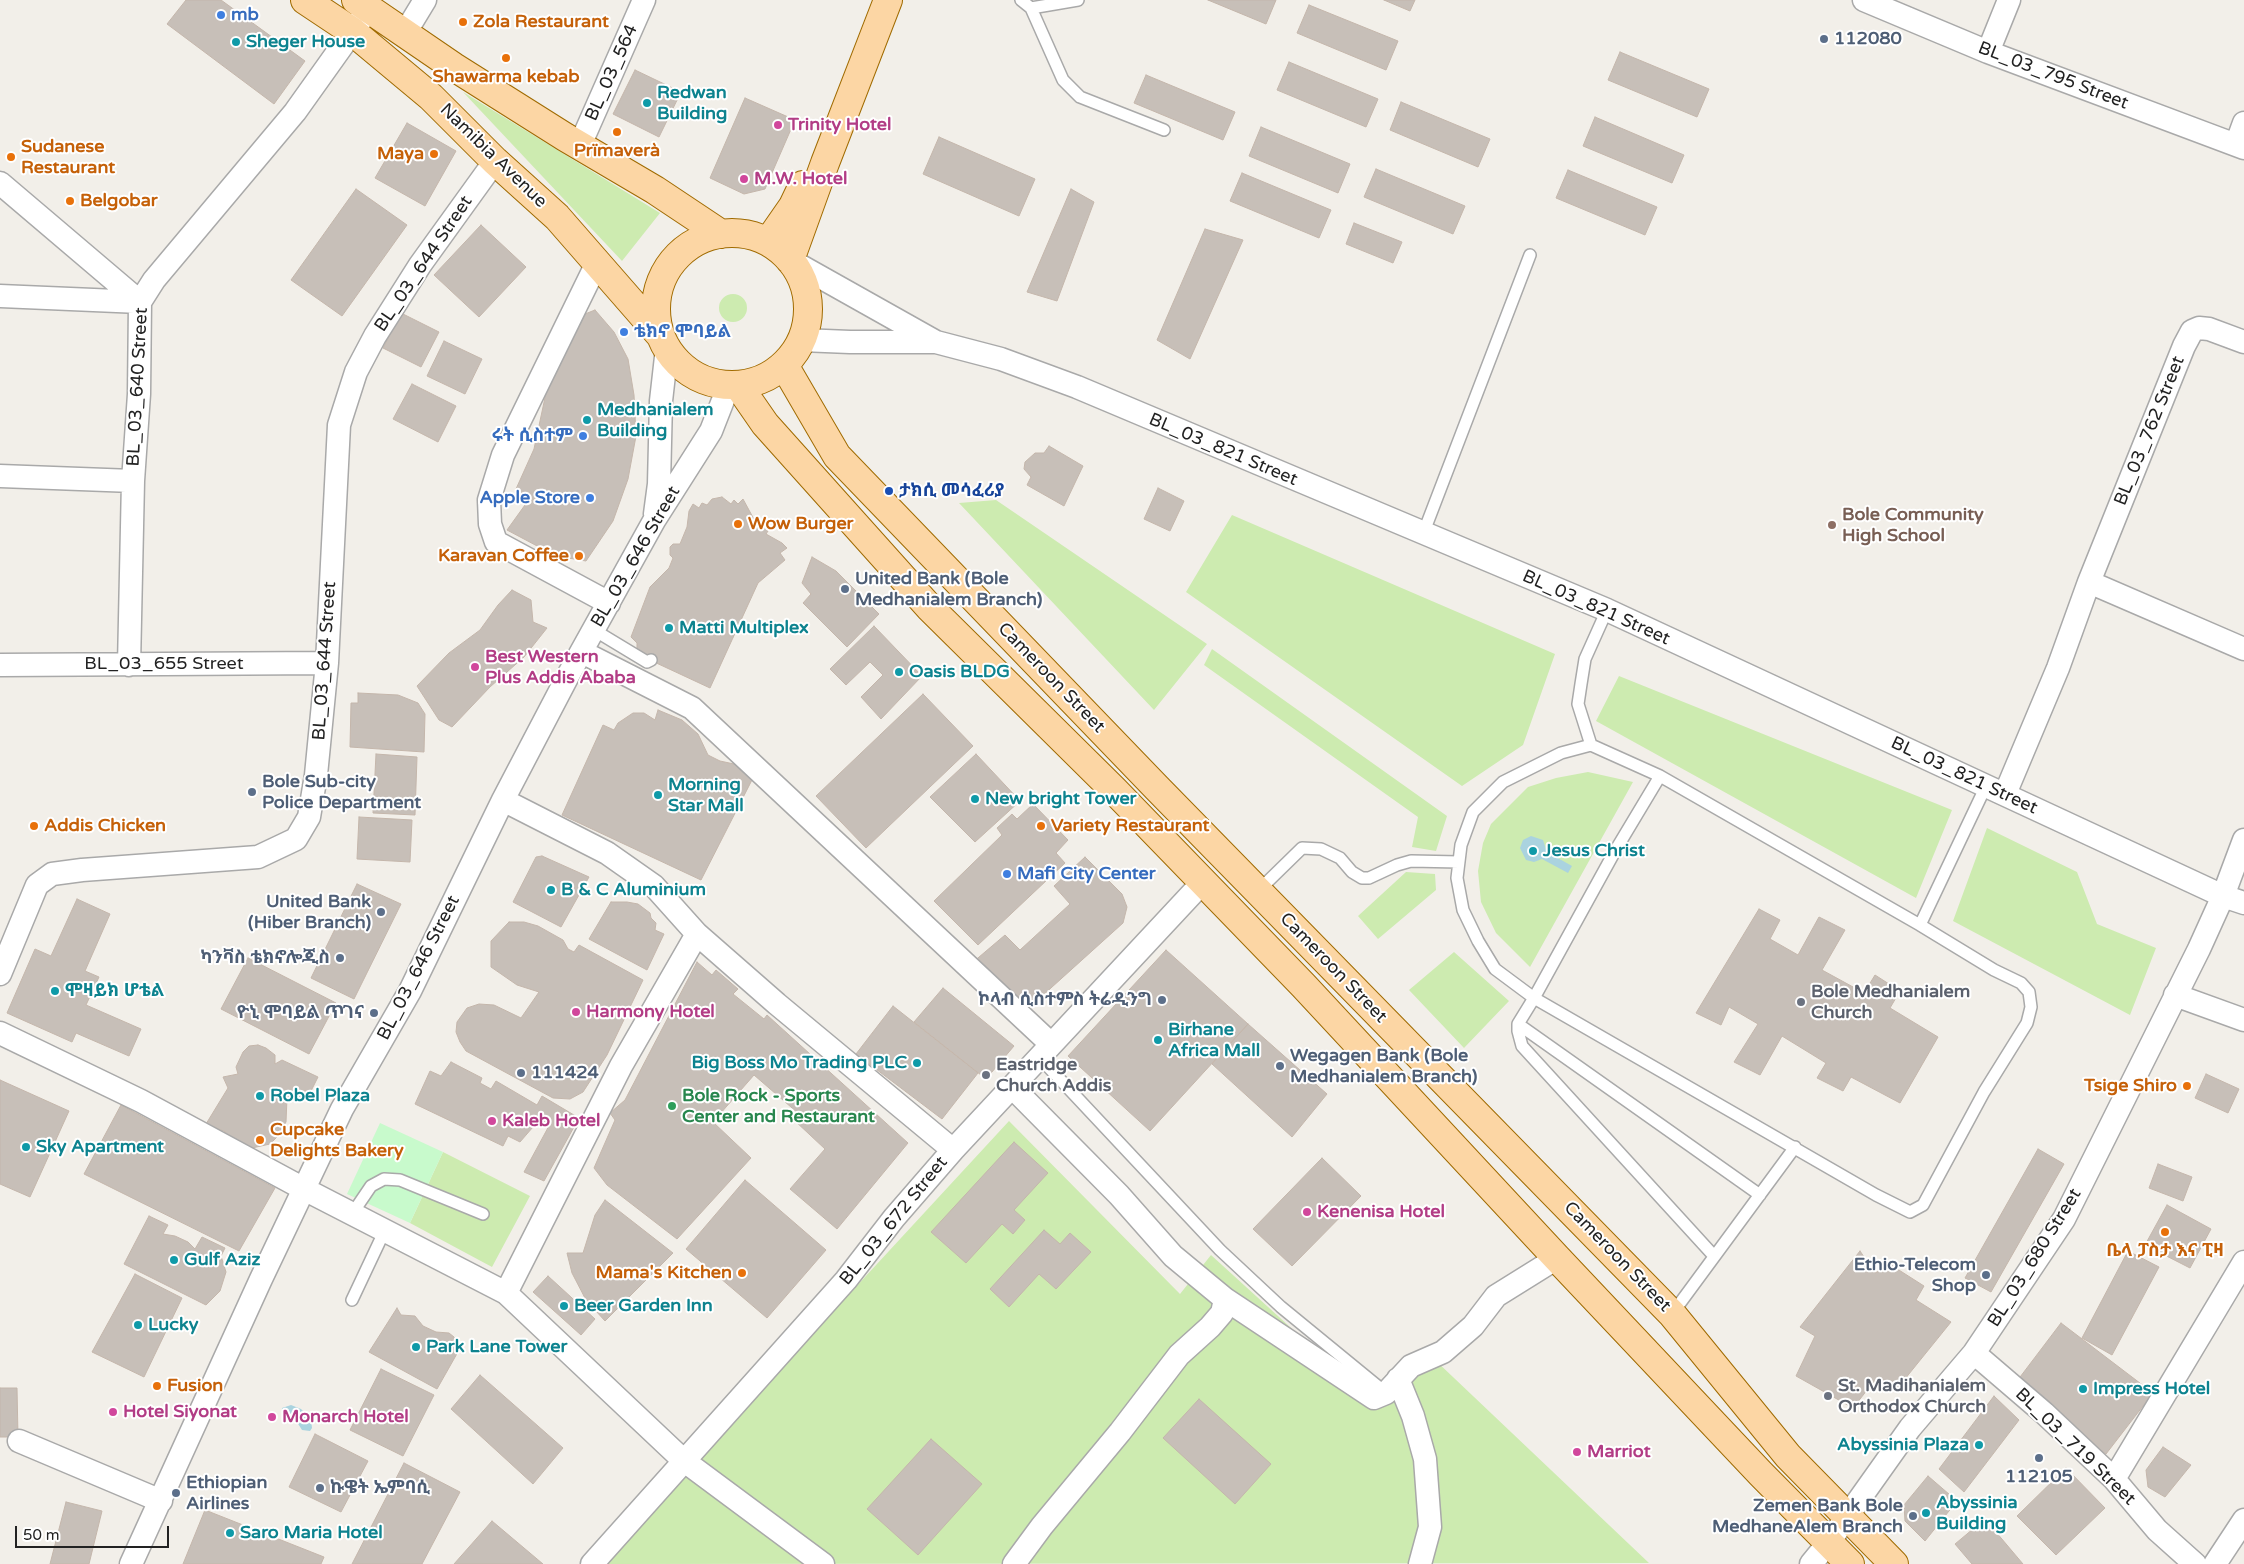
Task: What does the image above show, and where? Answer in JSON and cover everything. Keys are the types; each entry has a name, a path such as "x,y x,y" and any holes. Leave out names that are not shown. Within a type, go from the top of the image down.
{"main road":[{"name":"Namibia Avenue","path":"305,0 353,32 431,97 495,161 557,217 663,342"},
{"path":"768,242 793,206 822,144 875,0"},
{"path":"790,260 888,0"},
{"path":"362,4 454,67 580,146 655,190 721,234"},
{"path":"721,234 737,234 768,242 790,260 802,281 808,304 806,327 797,349 784,365 762,379 734,385 717,384 697,377 680,364 663,342 656,297 664,274 678,255 698,241 721,234"},
{"name":"Cameroon Street","path":"784,365 837,456 1330,965 1672,1314 1788,1456 1894,1564"},
{"name":"Cameroon Street","path":"734,385 765,424 929,607 1114,790 1202,883 1303,985 1557,1258 1850,1564"},
{"path":"1303,985 1330,965"}],"street":[{"path":"405,33 425,0"},
{"name":"BL_03_564","path":"580,146 644,0"},
{"name":"BL_03_795 Street","path":"1864,0 1988,52 2240,147"},
{"path":"1988,52 2009,0"},
{"name":"BL_03_640 Street","path":"130,665 133,481 139,394 140,302 154,280 295,112 353,32 362,4"},
{"path":"2240,147 2244,123"},
{"name":"BL_03_644 Street","path":"0,974 37,885 52,874 82,870 258,857 296,839 309,817 316,775 327,663 339,425 356,372 375,336 420,265 495,161"},
{"path":"0,183 140,302"},
{"path":"790,260 936,342"},
{"path":"597,263 503,455 489,500 490,524 496,542 609,603"},
{"path":"0,296 140,302"},
{"name":"BL_03_762 Street","path":"2089,582 2184,346 2192,331 2199,328 2210,329 2244,342"},
{"path":"801,340 936,342"},
{"path":"655,519 659,484 663,342"},
{"name":"BL_03_821 Street","path":"936,342 1001,359 1077,387 1607,610 2234,900"},
{"name":"BL_03_646 Street","path":"131,1564 261,1279 342,1110 410,991 503,800 582,652 655,519 711,431 734,385"},
{"path":"0,476 133,481"},
{"path":"1995,790 2058,668 2089,582 2244,649"},
{"path":"582,652 692,708 1045,1050"},
{"name":"BL_03_655 Street","path":"0,665 327,663"},
{"path":"503,800 608,853 654,886 697,934 846,1064 952,1150"},
{"name":"BL_03_680 Street","path":"1810,1564 1829,1542 1910,1428 1974,1353 2064,1219 2175,996 2234,900 2244,840"},
{"name":"BL_03_672 Street","path":"592,1564 683,1460 846,1280 894,1218 952,1150 1202,883"},
{"path":"506,1293 621,1066 697,934"},
{"path":"2175,996 2244,1020"},
{"path":"0,1033 141,1101 304,1189 506,1293 683,1460 823,1564"},
{"path":"1012,1087 1119,1195 1173,1256 1225,1299 1374,1398 1392,1386 1411,1366 1443,1352 1473,1326 1496,1296 1557,1258"},
{"path":"2114,1479 2244,1262"},
{"path":"1014,1564 1042,1526 1120,1432 1179,1356 1222,1313 1225,1299"},
{"name":"BL_03_719 Street","path":"1974,1353 2044,1413 2114,1479 2156,1530 2195,1564"},
{"path":"1392,1386 1413,1416 1425,1458 1430,1528 1420,1564"},
{"path":"19,1441 161,1501"},
{"path":"2215,1564 2244,1520"}],"lane":[{"path":"1021,0 1031,8 1063,80 1080,97 1164,130"},
{"path":"1031,8 1078,0"},
{"path":"1423,534 1530,255"},
{"path":"1591,745 1578,704 1585,659 1607,610"},
{"path":"594,630 647,662 651,660"},
{"path":"1591,745 1660,776 1920,925 1994,970 2021,983 2029,992 2031,1007 2027,1023 1984,1092 1924,1205 1910,1212 1889,1202 1534,998 1495,969 1478,941 1463,910 1457,878 1461,845 1473,812 1503,782 1561,753 1591,745"},
{"path":"1660,776 1518,1024 1518,1036 1522,1046 1714,1256"},
{"path":"1920,925 1995,790"},
{"path":"1258,891 1302,848 1321,849 1340,858 1352,872 1362,878 1369,878 1397,865 1411,861 1459,862"},
{"path":"1518,1024 1760,1195"},
{"path":"1045,1050 1220,1250 1281,1307 1392,1386"},
{"path":"1672,1314 1794,1147"},
{"path":"352,1214 371,1186 384,1179 400,1180 483,1214"},
{"path":"352,1300 385,1230"}],"green space":[{"path":"463,92 660,213 622,261"},
{"path":"733,294 743,298 747,308 743,318 733,322 723,318 719,308 723,298"},
{"path":"996,500 1207,644 1154,710 959,503"},
{"path":"1232,515 1555,654 1523,745 1462,786 1186,592"},
{"path":"1212,649 1447,816 1436,851 1412,847 1418,817 1204,665"},
{"path":"1619,676 1952,810 1916,898 1596,721"},
{"path":"1588,772 1633,782 1530,967 1496,933 1481,902 1478,871 1483,843 1491,824 1528,787 1556,778"},
{"path":"1987,828 2077,872 2097,924 2156,948 2130,1015 1953,921"},
{"path":"1406,872 1435,874 1436,890 1378,939 1358,916"},
{"path":"1454,952 1509,1001 1464,1048 1409,990"},
{"path":"1009,1121 1180,1294 1211,1255 1380,1409 1434,1359 1649,1563 600,1564"},
{"path":"380,1123 443,1152 410,1223 347,1194"},
{"path":"443,1152 530,1196 492,1267 410,1223"}],"water":[{"path":"1531,836 1543,840 1547,852 1572,866 1568,873 1542,859 1534,862 1526,860 1520,848 1523,840"},
{"path":"291,1405 301,1409 311,1419 312,1428 310,1431 302,1430 295,1419 286,1420 282,1418 282,1408"}],"building":[{"name":"Sheger House","path":"186,0 221,0 305,61 274,104 167,24"},
{"path":"1208,0 1276,0 1266,24"},
{"path":"1384,0 1415,0 1410,11"},
{"path":"1309,5 1398,41 1386,70 1297,33"},
{"path":"1620,52 1709,89 1697,117 1608,80"},
{"path":"1289,62 1378,99 1366,127 1277,90"},
{"name":"Redwan Building","path":"635,70 681,92 659,137 613,114"},
{"path":"1146,75 1235,112 1223,140 1134,103"},
{"path":"745,98 795,120 765,189 744,194 710,178"},
{"path":"1401,102 1490,139 1478,167 1390,130"},
{"path":"1595,117 1684,155 1672,183 1583,146"},
{"path":"407,123 456,151 425,206 375,178"},
{"path":"1261,127 1350,164 1338,193 1249,156"},
{"path":"939,137 1035,179 1019,216 923,174"},
{"path":"1376,169 1465,206 1453,234 1364,197"},
{"path":"1568,170 1657,207 1645,235 1556,198"},
{"path":"1242,173 1331,210 1319,238 1230,201"},
{"path":"356,189 407,225 342,316 291,280"},
{"path":"1071,189 1094,202 1057,301 1027,292"},
{"path":"1354,223 1402,242 1393,263 1346,244"},
{"path":"481,225 526,267 479,317 434,275"},
{"path":"1205,229 1243,240 1190,359 1157,340"},
{"name":"Medhanialem Building","path":"595,310 614,332 628,359 634,395 636,436 628,479 613,521 586,561 556,556 507,530 530,498 516,489 534,449 555,351 570,320"},
{"path":"401,313 439,332 421,367 383,348"},
{"path":"444,341 482,359 465,394 427,376"},
{"path":"412,384 456,406 438,442 393,419"},
{"path":"1049,446 1083,466 1064,506 1027,485 1031,477 1024,469 1025,462 1035,453 1044,453"},
{"path":"1158,488 1184,501 1170,531 1144,519"},
{"path":"722,497 731,504 734,500 738,504 743,499 756,523 766,524 768,531 766,534 787,548 780,553 785,560 758,583 710,688 637,654 637,643 631,637 650,587 669,568 673,558 670,555 670,547 673,544 680,544 687,527 689,511 693,504 699,508 702,503 707,505 712,499"},
{"path":"812,557 836,571 879,614 847,647 803,603 811,594 802,583"},
{"path":"512,590 531,600 533,622 547,628 524,657 490,687 452,727 439,720 417,686 449,653 480,630 498,605"},
{"name":"Oasis BLDG","path":"874,626 922,676 881,719 861,697 883,675 870,662 846,685 830,669"},
{"path":"358,693 398,695 418,703 425,714 424,752 350,747 351,703 358,703"},
{"path":"923,694 973,746 866,848 816,796"},
{"name":"Morning Star Mall","path":"658,710 682,720 698,734 708,755 755,774 701,880 562,815 603,725 614,730 618,723 633,713 644,713 655,720"},
{"path":"376,754 417,757 415,815 373,813"},
{"name":"New bright Tower","path":"976,754 1020,801 975,842 930,797"},
{"name":"Mafi City Center","path":"1033,804 1068,840 1056,853 1065,863 978,945 934,901 1002,835 997,828 1012,814 1017,819"},
{"path":"359,817 412,820 410,862 357,859"},
{"name":"B & C Aluminium","path":"542,856 589,877 561,927 513,902 536,857"},
{"path":"1085,857 1122,894 1127,907 1123,923 1021,1015 972,963 1005,935 1020,950 1070,904 1054,886"},
{"path":"357,884 401,904 354,999 311,978"},
{"name":"ሞዛይክ ሆቴል","path":"77,899 110,914 85,971 99,977 86,1005 141,1029 129,1056 76,1033 72,1042 7,1013 35,949 51,956"},
{"path":"611,902 638,904 650,913 651,918 656,923 655,930 664,934 647,970 589,939"},
{"path":"1759,909 1780,920 1770,939 1798,955 1819,917 1845,930 1822,970 1864,993 1875,975 1900,991 1890,1008 1938,1037 1900,1103 1851,1077 1843,1091 1817,1078 1826,1063 1782,1036 1760,1075 1734,1062 1758,1024 1729,1007 1721,1025 1696,1013"},
{"name":"Harmony Hotel","path":"509,922 524,922 538,926 563,940 568,949 574,952 579,945 643,980 607,1055 583,1092 570,1099 553,1098 466,1051 456,1032 457,1022 467,1008 479,1004 494,1005 521,1018 539,992 517,985 491,967 491,941"},
{"name":"Birhane Africa Mall","path":"1166,950 1248,1024 1150,1131 1068,1056"},
{"path":"248,958 336,1003 309,1054 221,1009"},
{"name":"Bole Rock - Sports Center and Restaurant","path":"697,962 712,975 716,970 738,989 733,994 764,1019 767,1015 908,1143 837,1229 790,1189 825,1149 794,1120 799,1114 754,1075 713,1122 751,1158 677,1239 607,1185 594,1168 615,1120 610,1113 625,1100"},
{"path":"943,988 1014,1046 986,1079 914,1022"},
{"name":"Big Boss Mo Trading PLC","path":"893,1006 978,1073 942,1119 856,1054"},
{"path":"1248,1024 1327,1094 1292,1137 1212,1064"},
{"name":"Robel Plaza","path":"258,1045 275,1055 275,1064 282,1060 318,1077 309,1095 287,1098 286,1122 276,1138 270,1144 252,1148 222,1139 226,1132 206,1124 228,1088 223,1077 238,1074 236,1067 243,1052 249,1046"},
{"name":"Kaleb Hotel","path":"451,1062 482,1078 480,1083 491,1089 496,1081 537,1105 542,1096 579,1118 544,1181 524,1172 550,1124 535,1117 533,1127 520,1142 508,1136 503,1146 415,1104 430,1071 441,1076"},
{"path":"2206,1074 2239,1089 2228,1113 2195,1098"},
{"name":"Sky Apartment","path":"0,1080 69,1111 30,1197 0,1184"},
{"path":"121,1105 275,1188 239,1251 84,1174"},
{"path":"1014,1142 1048,1173 1014,1210 1025,1220 1013,1234 1002,1224 966,1263 931,1232"},
{"path":"2038,1149 2064,1164 1991,1292 1965,1278"},
{"name":"Kenenisa Hotel","path":"1322,1158 1361,1196 1292,1266 1253,1229"},
{"path":"2158,1164 2192,1177 2183,1201 2149,1188"},
{"path":"745,1180 826,1250 767,1318 686,1249"},
{"name":"Beer Garden Inn","path":"605,1200 673,1253 605,1321 586,1300 572,1273 567,1253 583,1253 595,1215"},
{"path":"2167,1205 2211,1229 2190,1268 2145,1245"},
{"name":"Gulf Aziz","path":"149,1216 168,1225 163,1234 175,1236 188,1242 195,1249 202,1237 225,1248 221,1256 226,1272 220,1291 206,1305 124,1264"},
{"path":"1044,1230 1060,1244 1070,1233 1091,1252 1056,1289 1039,1274 1009,1307 990,1289"},
{"path":"1860,1251 1875,1273 1891,1265 1924,1286 1916,1300 1951,1322 1896,1390 1871,1385 1853,1408 1796,1376 1815,1336 1800,1327"},
{"path":"2128,1251 2159,1267 2112,1355 2082,1338"},
{"name":"Lucky","path":"135,1274 182,1298 144,1377 92,1352"},
{"name":"Beer Garden Inn","path":"548,1276 595,1319 581,1335 533,1292"},
{"name":"Park Lane Tower","path":"397,1308 401,1315 415,1316 423,1326 436,1332 449,1333 457,1343 463,1343 437,1389 369,1352"},
{"name":"Impress Hotel","path":"2061,1323 2153,1393 2106,1454 2014,1385"},
{"path":"381,1369 434,1395 403,1456 350,1430"},
{"path":"480,1375 563,1448 533,1484 451,1409"},
{"path":"0,1388 17,1388 18,1437 0,1437"},
{"name":"Abyssinia Plaza","path":"1994,1396 2019,1420 1964,1492 1939,1469"},
{"path":"1199,1399 1271,1464 1235,1504 1163,1438"},
{"path":"315,1434 368,1461 341,1512 289,1487"},
{"path":"931,1439 982,1484 918,1555 867,1509"},
{"path":"2163,1447 2191,1465 2165,1497 2148,1487 2146,1470"},
{"path":"404,1463 460,1492 422,1564 352,1564"},
{"path":"2066,1468 2105,1508 2056,1555 2017,1516"},
{"name":"Abyssinia Building","path":"1928,1476 1957,1501 1925,1541 1905,1521 1904,1505"},
{"path":"66,1502 102,1511 89,1564 50,1564"},
{"name":"Saro Maria Hotel","path":"205,1510 324,1557 321,1564 183,1564"},
{"path":"1985,1519 2023,1564 1972,1564 1955,1544"},
{"path":"492,1521 543,1564 454,1564"}],"place":[{"name":"mb","path":"221,15"},
{"name":"Zola Restaurant","path":"463,22"},
{"name":"112080","path":"1824,39"},
{"name":"Sheger House","path":"236,42"},
{"name":"Shawarma kebab","path":"506,58"},
{"name":"Redwan Building","path":"647,103"},
{"name":"Trinity Hotel","path":"778,125"},
{"name":"Prïmaverà","path":"617,132"},
{"name":"Maya","path":"434,154"},
{"name":"Sudanese Restaurant","path":"11,157"},
{"name":"M.W. Hotel","path":"744,179"},
{"name":"Belgobar","path":"70,201"},
{"name":"ቴክኖ ሞባይል","path":"624,332"},
{"name":"Medhanialem Building","path":"587,420"},
{"name":"ሩት ሲስተም","path":"583,436"},
{"name":"ታክሲ መሳፈሪያ","path":"889,491"},
{"name":"Apple Store","path":"590,498"},
{"name":"Wow Burger","path":"738,524"},
{"name":"Bole Community High School","path":"1832,525"},
{"name":"Karavan Coffee","path":"579,556"},
{"name":"United Bank (Bole Medhanialem Branch)","path":"845,589"},
{"name":"Matti Multiplex","path":"669,628"},
{"name":"Best Western Plus Addis Ababa","path":"475,667"},
{"name":"Oasis BLDG","path":"899,672"},
{"name":"Bole Sub-city Police Department","path":"252,792"},
{"name":"Morning Star Mall","path":"658,795"},
{"name":"New bright Tower","path":"975,799"},
{"name":"Addis Chicken","path":"34,826"},
{"name":"Variety Restaurant","path":"1041,826"},
{"name":"Jesus Christ","path":"1533,851"},
{"name":"Mafi City Center","path":"1007,874"},
{"name":"B & C Aluminium","path":"551,890"},
{"name":"United Bank (Hiber Branch)","path":"381,912"},
{"name":"ካንቫስ ቴክኖሎጂስ","path":"340,958"},
{"name":"ሞዛይክ ሆቴል","path":"55,991"},
{"name":"ኮላብ ሲስተምስ ትሬዲንግ","path":"1162,1000"},
{"name":"Bole Medhanialem Church","path":"1801,1002"},
{"name":"Harmony Hotel","path":"576,1012"},
{"name":"ዮኒ ሞባይል ጥገና","path":"374,1013"},
{"name":"Birhane Africa Mall","path":"1158,1040"},
{"name":"Big Boss Mo Trading PLC","path":"917,1063"},
{"name":"Wegagen Bank (Bole Medhanialem Branch)","path":"1280,1066"},
{"name":"111424","path":"521,1073"},
{"name":"Eastridge Church Addis","path":"986,1075"},
{"name":"Tsige Shiro","path":"2187,1086"},
{"name":"Robel Plaza","path":"260,1096"},
{"name":"Bole Rock - Sports Center and Restaurant","path":"672,1106"},
{"name":"Kaleb Hotel","path":"492,1121"},
{"name":"Cupcake Delights Bakery","path":"260,1140"},
{"name":"Sky Apartment","path":"26,1147"},
{"name":"Kenenisa Hotel","path":"1307,1212"},
{"name":"ቤላ ፓስታ እና ፒዛ","path":"2165,1232"},
{"name":"Gulf Aziz","path":"174,1260"},
{"name":"Mama's Kitchen","path":"742,1273"},
{"name":"Ethio-Telecom Shop","path":"1986,1275"},
{"name":"Beer Garden Inn","path":"564,1306"},
{"name":"Lucky","path":"138,1325"},
{"name":"Park Lane Tower","path":"416,1347"},
{"name":"Fusion","path":"157,1386"},
{"name":"Impress Hotel","path":"2083,1389"},
{"name":"St. Madihanialem Orthodox Church","path":"1828,1396"},
{"name":"Hotel Siyonat","path":"113,1412"},
{"name":"Monarch Hotel","path":"272,1417"},
{"name":"Abyssinia Plaza","path":"1979,1445"},
{"name":"Marriot","path":"1577,1452"},
{"name":"112105","path":"2039,1458"},
{"name":"ኩዌት ኤምባሲ","path":"320,1488"},
{"name":"Ethiopian Airlines","path":"176,1493"},
{"name":"Abyssinia Building","path":"1926,1513"},
{"name":"Zemen Bank Bole MedhaneAlem Branch","path":"1913,1516"},
{"name":"Saro Maria Hotel","path":"230,1533"}]}
